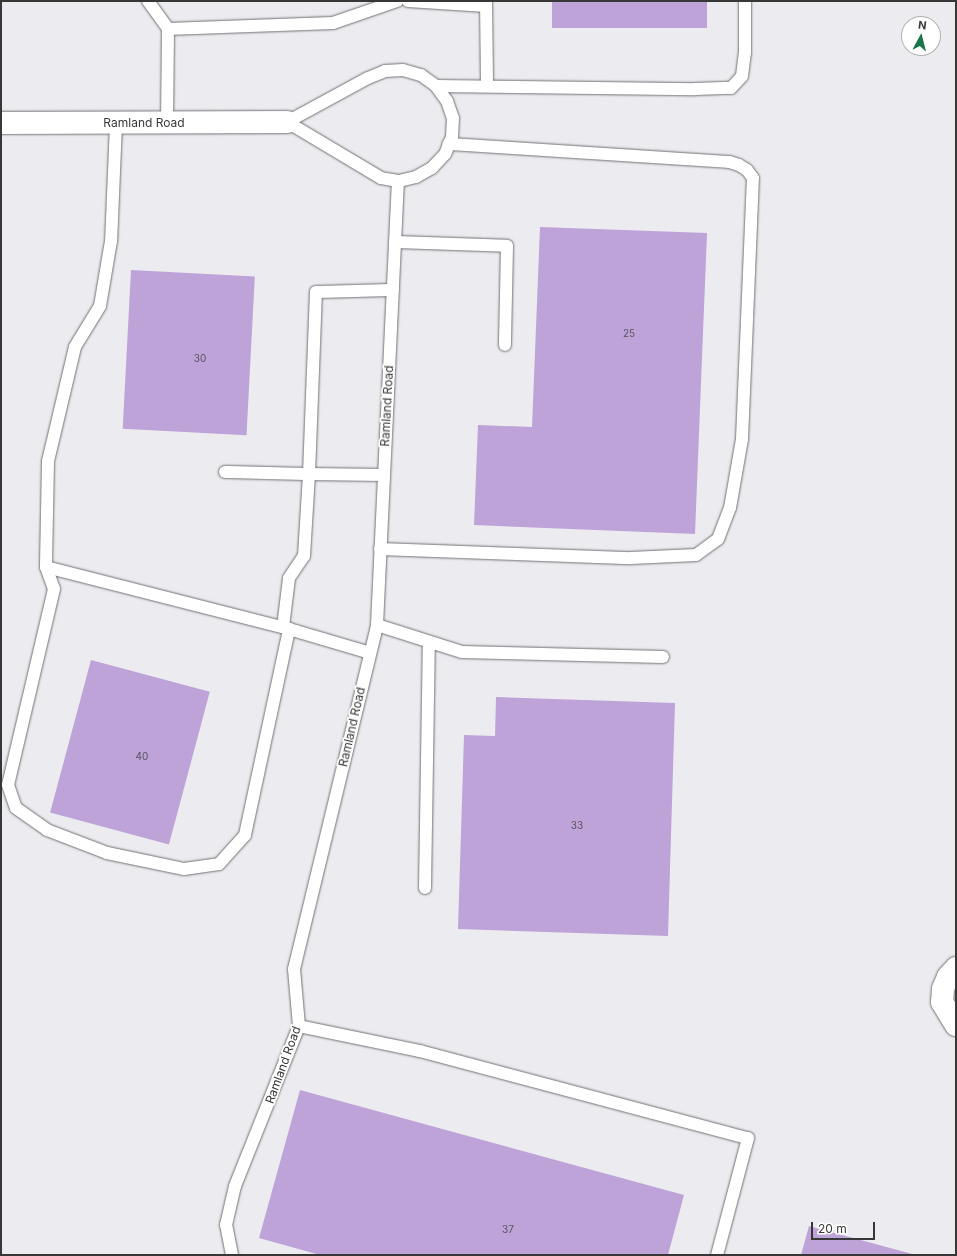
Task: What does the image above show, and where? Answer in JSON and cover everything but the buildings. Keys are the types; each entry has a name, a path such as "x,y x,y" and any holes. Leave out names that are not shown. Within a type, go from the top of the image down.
{"street":[{"name":"Ramland Road","path":"1,124 287,122"},
{"path":"956,968 948,977 943,989 942,1002 953,1023 956,1025"}],"lane":[{"path":"148,1 168,29 167,123"},
{"path":"168,29 333,23 397,1"},
{"path":"408,1 486,3 487,86"},
{"path":"436,86 695,89 731,88 742,76 745,53 745,1"},
{"path":"404,70 421,75 436,86 448,101 453,118 452,137 445,154 432,168 416,178 398,181 381,178 365,170 287,122 350,87 385,71 404,70"},
{"path":"116,124 111,241 100,306 75,347 48,461 46,567 54,589 8,785 16,808 47,830 107,853 184,869 219,864 245,835 286,628 289,578 304,556 309,474 316,292 393,290"},
{"path":"380,549 631,558 696,555 718,539 730,508 742,439 752,178 747,170 739,165 729,162 449,144"},
{"name":"Ramland Road","path":"232,1255 226,1225 235,1186 299,1026 294,970 377,625 398,181"},
{"path":"395,242 507,246 505,345"},
{"path":"225,472 384,475"},
{"path":"46,567 286,628 370,653"},
{"path":"377,625 462,652 663,657"},
{"path":"425,888 429,642"},
{"path":"299,1026 420,1051 748,1138 717,1255"}]}
